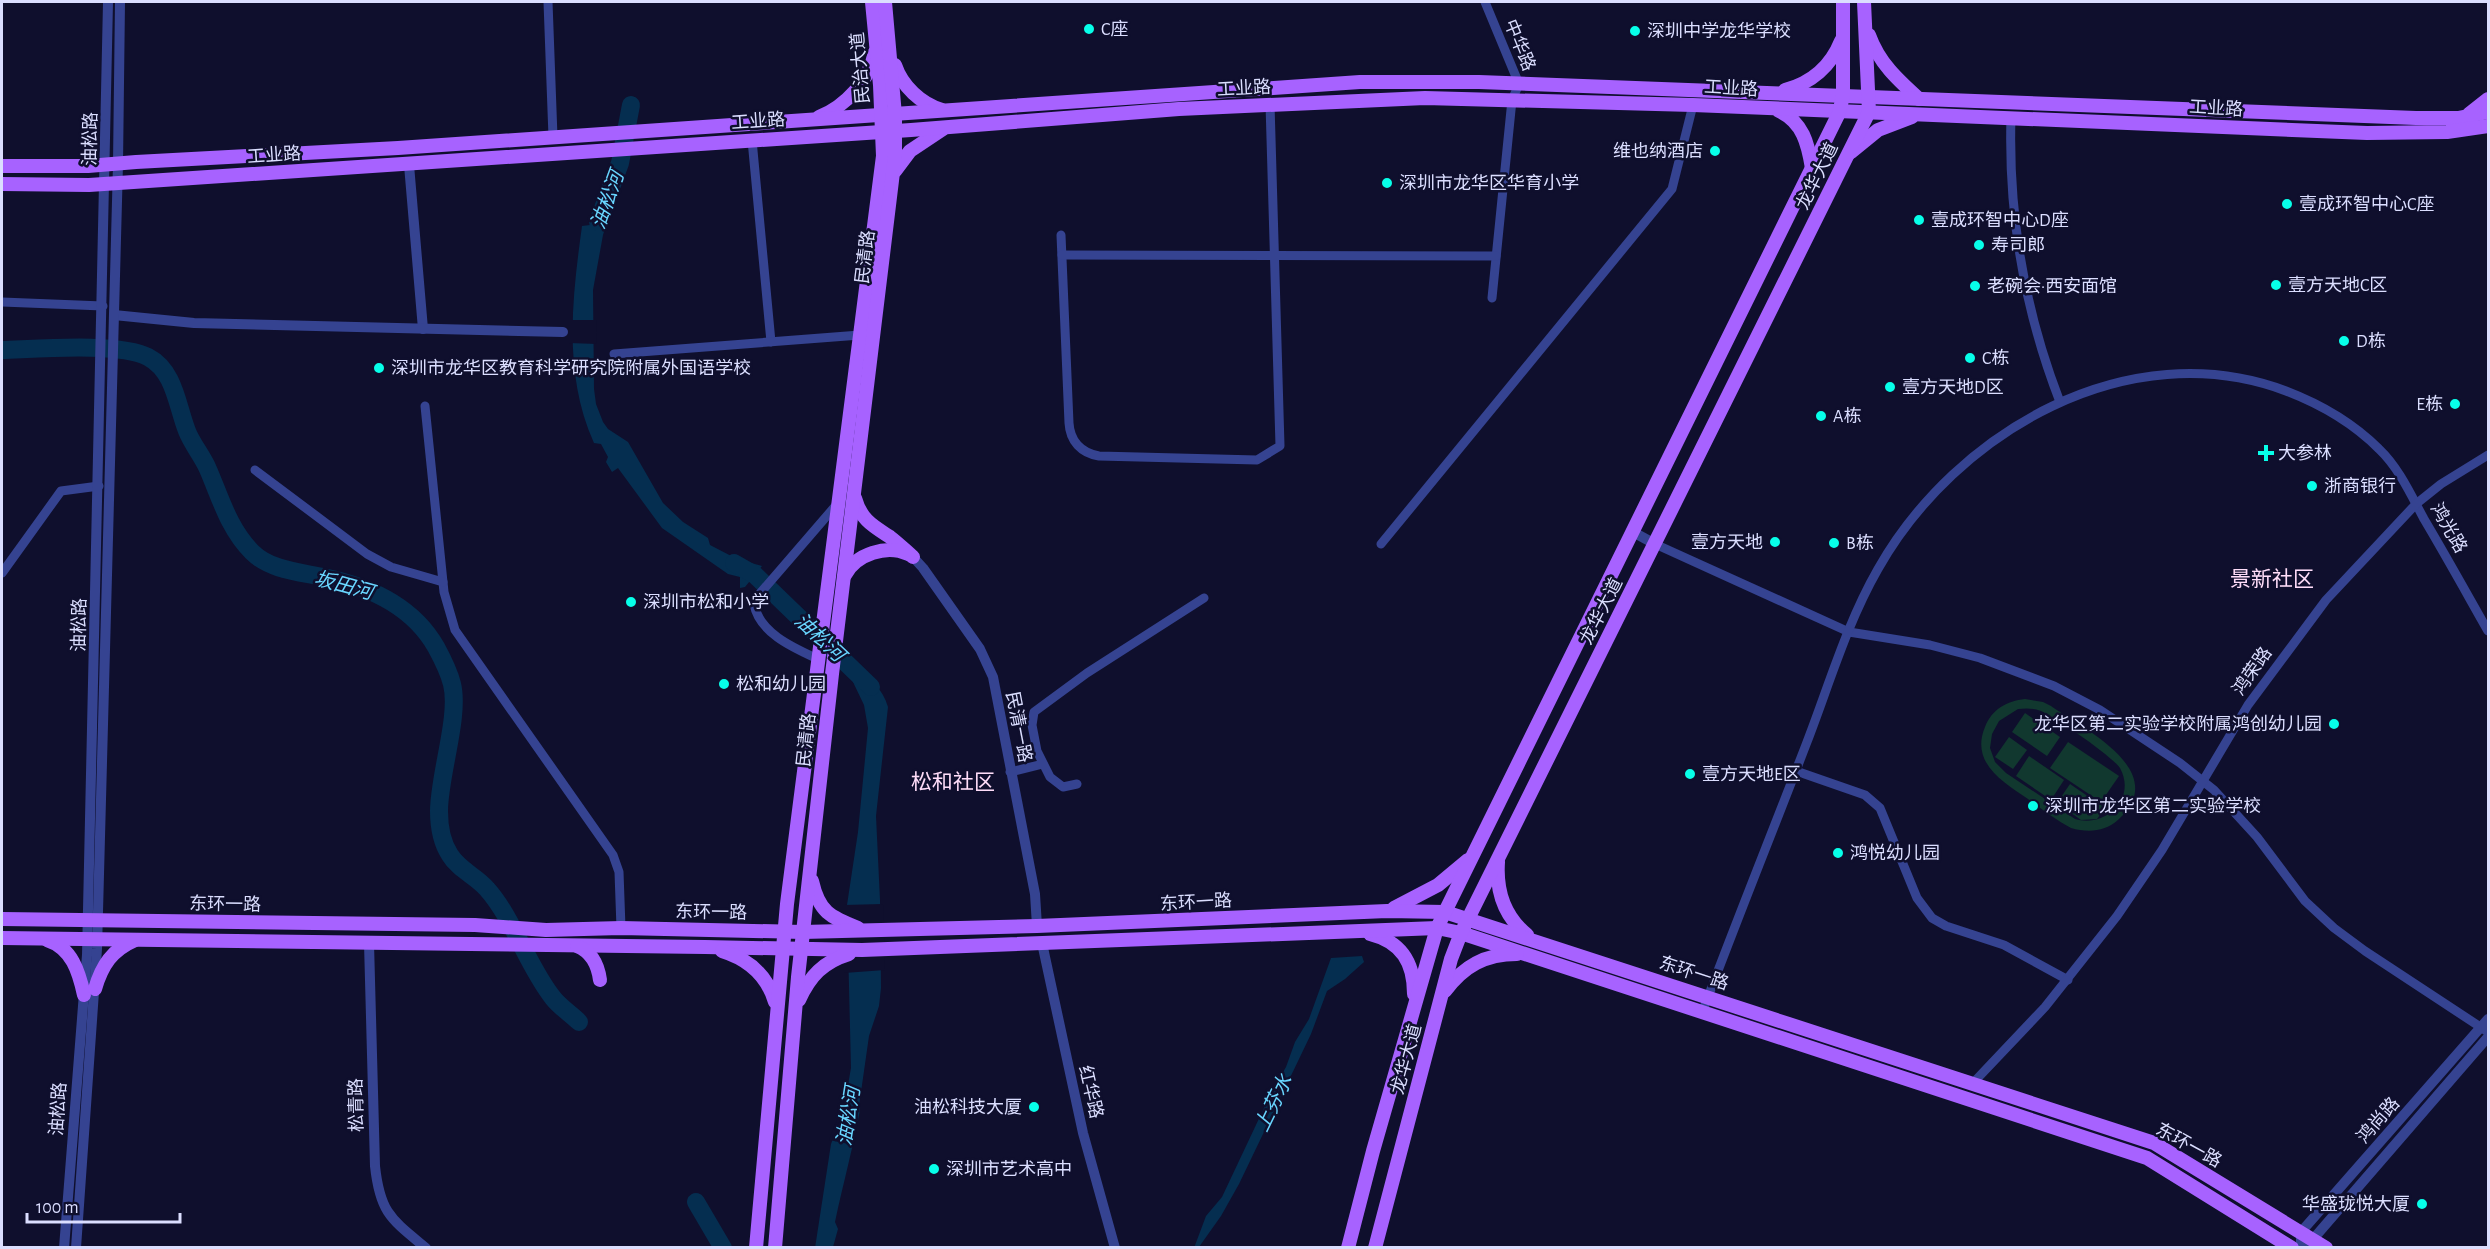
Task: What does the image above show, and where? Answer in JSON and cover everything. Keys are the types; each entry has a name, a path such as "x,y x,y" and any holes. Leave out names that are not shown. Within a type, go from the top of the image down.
{"main road":[{"name":"民治大道","path":"872,2 883,49"},
{"name":"民治大道","path":"885,2 883,49 889,131"},
{"name":"龙华大道","path":"1348,1248 1437,928 1839,113 1843,96 1843,2"},
{"path":"1864,2 1869,112"},
{"path":"1865,21 1876,51 1888,69 1919,99"},
{"path":"1775,93 1800,85 1816,75 1834,55 1843,37"},
{"path":"807,121 826,114 854,93 883,49 913,92 934,107 947,111"},
{"name":"工业路","path":"2,166 112,164 553,137 1360,82 1519,84 1868,96 2488,126"},
{"name":"工业路","path":"2,184 34,186 111,184 410,165 1179,109 1425,98 1693,105 1839,113 1939,114 2367,133 2459,124 2488,112"},
{"path":"2488,99 2459,124 2488,135"},
{"path":"1774,109 1787,114 1801,129 1806,139 1812,168"},
{"name":"龙华大道","path":"1375,1248 1441,995 1461,933 1869,112"},
{"path":"1847,155 1878,130 1901,119 1939,114"},
{"path":"893,176 910,151 948,127"},
{"name":"民清路","path":"775,1248 801,950 893,176 889,131"},
{"name":"民清路","path":"756,1248 784,932 883,156 889,131"},
{"path":"855,492 863,518 913,557"},
{"path":"845,575 854,563 877,552 895,550 913,557"},
{"path":"1500,854 1498,874 1502,900 1507,913 1531,938"},
{"path":"1387,911 1425,894 1473,856"},
{"path":"810,873 820,906 839,926"},
{"name":"东环一路","path":"2,919 475,925 546,930 621,928 803,932 839,926 864,931 1037,927 1387,911 1445,912 1531,938 2154,1143 2305,1242 2326,1248"},
{"name":"东环一路","path":"2,938 705,947 782,949 840,954 862,950 1042,943 1359,932 1381,934 1437,928 1461,933 2147,1158 2292,1248"},
{"path":"1381,934 1397,946 1409,962 1414,984 1414,1005"},
{"path":"42,938 54,942 67,952 89,992"},
{"path":"89,992 107,960 124,945 137,940"},
{"path":"577,946 585,950 595,961 600,980"},
{"path":"705,947 735,956 755,968 770,988 776,1011"},
{"path":"795,1011 811,978 826,963 840,954"},
{"path":"1441,995 1468,966 1480,960 1506,954 1525,954"}],"street":[{"name":"油松路","path":"108,2 112,164"},
{"name":"油松路","path":"93,920 107,371 102,322 120,2"},
{"path":"548,2 553,137"},
{"name":"中华路","path":"1485,2 1519,84 1512,100 1491,298"},
{"path":"1061,235 1069,429 1077,445 1087,453 1099,456 1257,460 1280,446 1270,105"},
{"path":"1381,544 1672,189 1693,105"},
{"path":"2011,117 2011,190 2019,262 2036,333 2061,402"},
{"path":"752,140 771,342"},
{"path":"410,165 423,328"},
{"name":"油松路","path":"64,1248 93,939 99,486 107,371 114,320 111,184"},
{"path":"1062,255 1496,256"},
{"path":"2,302 103,306"},
{"path":"114,320 563,332"},
{"path":"614,354 860,335"},
{"name":"鸿光路","path":"1702,1013 1862,600 1891,549 1918,512 1941,486 1994,442 2061,402 2111,382 2175,373 2239,377 2271,385 2320,406 2356,429 2381,450 2401,476 2488,631"},
{"path":"425,406 443,582 455,630 613,855 619,872 621,928"},
{"name":"鸿荣路","path":"1973,1083 2022,1033 2068,980 2140,883 2248,705 2298,634 2355,567 2416,504 2441,484 2488,455"},
{"path":"255,470 367,554 391,567 443,582"},
{"path":"2,573 61,491 99,486"},
{"path":"818,659 783,641 769,629 755,609 756,598 838,503"},
{"path":"1633,532 1849,632 1955,651 2030,676 2077,698 2122,724 2203,781 2244,820 2293,886 2334,928 2365,951 2486,1026"},
{"name":"民清一路","path":"913,557 974,640 989,667 1035,894 1037,927"},
{"path":"1077,784 1068,788 1058,785 1043,764 1033,732 1031,720 1034,712 1087,673 1204,598"},
{"path":"1011,772 1043,764"},
{"path":"1796,771 1865,795 1880,807 1917,898 1932,918 1946,926 2004,945 2068,980"},
{"name":"松青路","path":"369,943 375,1166 378,1191 389,1215 426,1248"},
{"name":"红华路","path":"1042,943 1078,1113 1115,1248"},
{"name":"油松路","path":"76,1248 89,992"},
{"name":"鸿尚路","path":"2305,1242 2486,1026"},
{"name":"鸿尚路","path":"2305,1242 2488,1037"}],"green space":[{"path":"2018,700 2043,702 2051,706 2101,739 2117,753 2129,768 2135,784 2132,801 2119,819 2102,829 2084,831 2071,828 2009,786 1992,770 1985,761 1982,751 1985,727 1996,711","holes":["2029,708 2041,711 2083,737 2115,762 2124,779 2121,800 2115,808 2107,815 2097,819 2086,821 2075,819 2006,773 1995,762 1990,748 1992,734 1999,721 2018,709"]},
{"path":"2025,713 2060,737 2047,756 2012,732"},
{"path":"2009,737 2027,750 2013,769 1995,757"},
{"path":"2068,742 2119,776 2101,802 2050,768"},
{"path":"2029,756 2064,780 2051,800 2016,776"},
{"path":"2070,784 2105,808 2097,819 2081,820 2057,803"}],"water":[{"path":"598,195 613,203 603,235 593,290 596,404 608,429 628,442 663,503 683,522 708,538 710,545 737,559 762,566 745,587 740,588 740,577 728,574 662,528 618,468 612,472 606,462 608,457 601,444 594,443 584,417 574,363 573,309 582,226 590,225"},
{"path":"855,664 879,689 888,707 876,816 881,988 879,1006 869,1036 860,1110 835,1222 838,1229 833,1247 815,1248 831,1144 843,1113 851,1068 847,905 858,832 868,728 864,705 853,682"},
{"name":"上芬水","path":"1362,956 1364,962 1327,991 1311,1034 1239,1184 1221,1216 1199,1247 1194,1248 1206,1216 1222,1197 1272,1091 1286,1067 1295,1042 1309,1019 1331,958"}],"pier":[{"path":"569,320 596,320 597,344 569,343"},
{"path":"883,904 885,970 844,973 844,905"},
{"path":"838,1117 858,1121 854,1145 829,1140"}],"waterway":[{"name":"油松河","path":"598,222 620,163 631,105"},
{"name":"坂田河","path":"2,350 98,348 135,352 148,357 157,363 170,380 189,436 207,467 231,522 252,552 276,567 340,581 372,592 402,609 426,632 447,670 454,697 439,811 440,828 445,845 454,860 483,884 496,901 544,986 556,1001 579,1022"},
{"name":"油松河","path":"734,563 755,575 871,687"},
{"name":"坂田河","path":"696,1202 723,1248"}],"place":[{"name":"C座","path":"1089,29"},
{"name":"深圳中学龙华学校","path":"1635,31"},
{"name":"维也纳酒店","path":"1715,151"},
{"name":"深圳市龙华区华育小学","path":"1387,183"},
{"name":"壹成环智中心C座","path":"2287,204"},
{"name":"壹成环智中心D座","path":"1919,220"},
{"name":"寿司郎","path":"1979,245"},
{"name":"壹方天地C区","path":"2276,285"},
{"name":"老碗会·西安面馆","path":"1975,286"},
{"name":"D栋","path":"2344,341"},
{"name":"C栋","path":"1970,358"},
{"name":"深圳市龙华区教育科学研究院附属外国语学校","path":"379,368"},
{"name":"壹方天地D区","path":"1890,387"},
{"name":"E栋","path":"2455,404"},
{"name":"A栋","path":"1821,416"},
{"name":"大参林","path":"2266,453"},
{"name":"浙商银行","path":"2312,486"},
{"name":"壹方天地","path":"1775,542"},
{"name":"B栋","path":"1834,543"},
{"name":"深圳市松和小学","path":"631,602"},
{"name":"松和幼儿园","path":"724,684"},
{"name":"龙华区第二实验学校附属鸿创幼儿园","path":"2334,724"},
{"name":"壹方天地E区","path":"1690,774"},
{"name":"深圳市龙华区第二实验学校","path":"2033,806"},
{"name":"鸿悦幼儿园","path":"1838,853"},
{"name":"油松科技大厦","path":"1034,1107"},
{"name":"深圳市艺术高中","path":"934,1169"},
{"name":"华盛珑悦大厦","path":"2422,1204"}],"district":[{"name":"景新社区","path":"2272,579"},
{"name":"松和社区","path":"953,782"}]}
